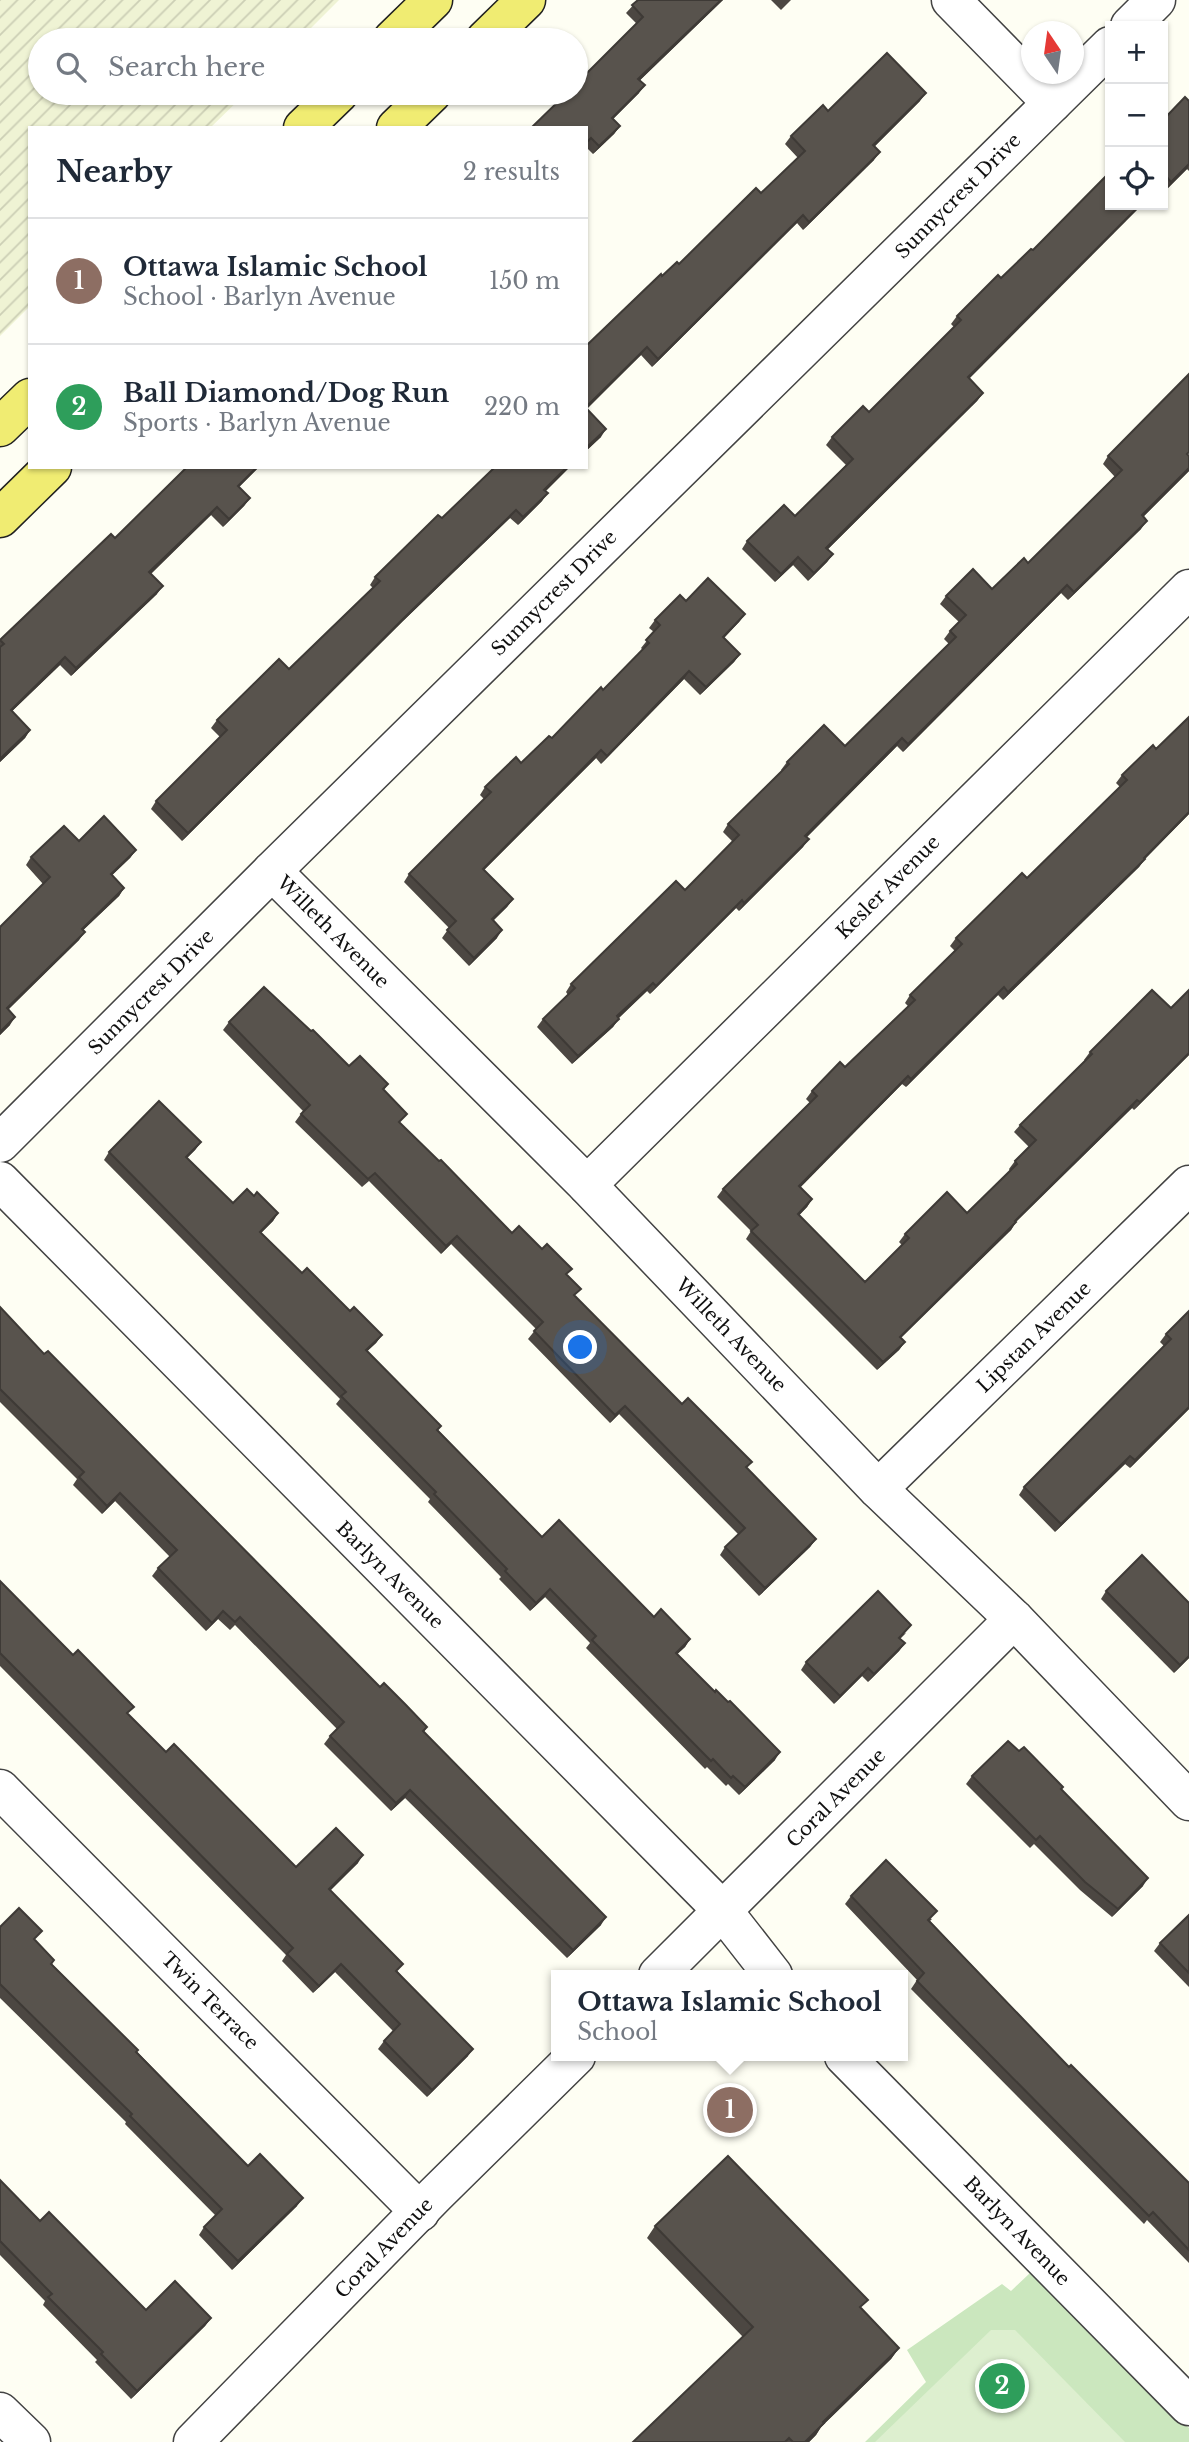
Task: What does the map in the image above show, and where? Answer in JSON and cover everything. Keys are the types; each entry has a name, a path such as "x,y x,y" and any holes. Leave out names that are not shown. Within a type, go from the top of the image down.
{"main road":[{"path":"404,28 433,0"},
{"path":"497,28 526,0"},
{"path":"305,126 327,105"},
{"path":"398,126 420,105"},
{"path":"0,427 28,400"},
{"path":"0,519 50,469"}],"street":[{"path":"951,0 1052,103"},
{"path":"1135,21 1156,0"},
{"name":"Sunnycrest Drive","path":"0,1143 272,871 1105,51"},
{"name":"Kesler Avenue","path":"587,1185 1189,589"},
{"name":"Willeth Avenue","path":"272,871 587,1185 878,1489 1014,1619 1186,1791"},
{"name":"Barlyn Avenue","path":"0,1181 723,1911 769,1970"},
{"name":"Lipstan Avenue","path":"878,1489 1189,1185"},
{"name":"Coral Avenue","path":"663,1970 1014,1619"},
{"name":"Twin Terrace","path":"0,1789 420,2213"},
{"name":"Coral Avenue","path":"193,2442 435,2195 571,2061"},
{"name":"Barlyn Avenue","path":"849,2061 1189,2406"},
{"path":"0,2412 31,2442"}],"green space":[{"path":"0,0 339,0 311,28 28,28 28,105 234,105 212,126 28,126 28,308 0,336"},
{"path":"1030,2273 1189,2428 1189,2442 865,2442 926,2382 907,2350 1002,2284 1011,2291"},
{"path":"991,2330 1015,2330 1125,2442 875,2442"}],"building":[{"path":"638,0 721,0 638,79 645,85 612,118 620,126 599,146 591,138 588,141 588,126 533,126 555,105 588,105 588,72 643,17 632,5"},
{"path":"887,53 926,93 873,145 880,152 809,222 803,215 658,359 647,347 588,405 588,344 661,274 662,276 677,262 679,264 756,188 761,193 805,151 791,136 823,105 828,111"},
{"path":"1185,97 1189,101 1189,164 1171,182 1168,178 1168,115"},
{"path":"1105,177 1105,210 1135,210 968,377 983,393 826,548 833,554 814,573 798,557 781,574 747,541 784,505 795,516 853,459 832,437 863,406 869,412 961,320 957,316 998,275 1001,278 1033,250"},
{"path":"1189,374 1189,468 1142,515 1147,521 1074,592 1067,585 908,744 902,738 805,836 809,839 744,903 742,900 656,986 653,983 578,1056 543,1019 575,988 571,984 676,881 685,890 739,835 728,824 824,725 845,746 956,637 950,631 966,615 946,596 973,569 992,589 1024,558 1028,563 1122,470 1108,456"},
{"path":"588,410 606,429 588,446"},
{"path":"185,469 255,469 238,486 250,498 229,519 217,507 149,572 163,586 76,668 65,657 11,710 30,730 0,759 0,647 4,644 0,640 111,534 115,538"},
{"path":"493,469 565,469 544,490 548,493 523,517 516,510 188,833 156,801 227,730 217,720 279,659 289,669 380,581 375,577 438,515 442,518"},
{"path":"708,578 745,614 723,637 740,654 706,687 689,671 607,756 601,750 483,869 513,899 492,919 502,930 474,958 447,930 456,921 409,874 491,792 485,787 516,757 521,763 549,736 552,738 601,687 603,690 649,643 646,640 660,625 655,620 680,595 686,601"},
{"path":"1189,717 1189,812 1145,859 1008,992 1004,987 911,1079 908,1076 799,1186 812,1199 798,1214 865,1282 909,1238 905,1234 947,1192 967,1213 1017,1164 1015,1161 1036,1140 1020,1125 1152,990 1171,1008 1189,990 1189,1053 1140,1102 1137,1100 900,1337 905,1342 883,1362 751,1231 758,1225 723,1189 817,1096 812,1091 840,1062 845,1067 915,1000 910,995 962,944 956,938 1022,873 1027,878 1127,780 1122,775 1153,745 1156,749"},
{"path":"104,816 136,850 111,874 124,888 82,929 85,932 7,1008 15,1017 0,1032 0,927 50,877 31,857 64,826 79,841"},
{"path":"264,987 349,1066 360,1056 388,1084 383,1089 407,1114 399,1122 441,1160 512,1233 519,1226 542,1249 547,1244 572,1269 566,1274 581,1289 574,1295 682,1404 688,1398 752,1462 746,1467 816,1539 765,1588 725,1547 745,1528 625,1406 615,1415 534,1331 543,1322 457,1236 446,1246 375,1173 368,1179 301,1114 310,1105 229,1022"},
{"path":"159,1101 201,1142 186,1157 233,1203 247,1189 254,1196 257,1192 278,1213 260,1232 302,1273 307,1268 350,1311 354,1307 382,1335 366,1350 441,1426 437,1430 542,1537 559,1520 654,1617 661,1609 690,1639 676,1653 715,1692 716,1690 730,1701 780,1752 745,1787 733,1776 731,1778 713,1759 711,1761 592,1640 596,1636 550,1589 536,1603 434,1494 436,1492 341,1396 346,1392 109,1152"},
{"path":"0,1307 44,1354 48,1351 380,1687 384,1683 405,1704 427,1727 423,1731 606,1917 573,1950 410,1790 396,1803 330,1736 344,1722 240,1617 235,1622 223,1611 212,1623 158,1568 177,1550 120,1493 107,1506 79,1477 84,1472 0,1389"},
{"path":"1189,1311 1189,1407 1135,1460 1130,1456 1061,1524 1024,1487 1171,1339 1166,1334"},
{"path":"1142,1555 1189,1603 1189,1656 1180,1665 1106,1591"},
{"path":"0,1581 73,1655 78,1650 134,1707 127,1713 166,1752 174,1744 296,1867 336,1828 363,1855 329,1889 403,1964 396,1971 473,2049 432,2090 384,2041 400,2024 341,1964 319,1986 287,1954 293,1948 0,1653"},
{"path":"878,1591 911,1625 899,1638 905,1643 874,1674 868,1668 840,1696 806,1662"},
{"path":"1008,1741 1019,1751 1024,1747 1148,1878 1118,1909 1085,1882 1040,1836 1036,1840 972,1776"},
{"path":"886,1860 937,1911 928,1920 1069,2067 1071,2065 1189,2183 1189,2250 1153,2212 1149,2216 917,1981 924,1973 851,1896"},
{"path":"19,1908 42,1931 34,1939 54,1960 51,1964 138,2050 136,2052 248,2166 260,2154 303,2198 238,2261 204,2227 222,2209 130,2116 132,2114 0,1984 0,1927"},
{"path":"1189,1915 1189,1973 1160,1943"},
{"path":"728,2156 868,2300 860,2307 899,2348 805,2442 793,2442 789,2438 785,2442 633,2442 753,2327 655,2226"},
{"path":"0,2180 40,2221 49,2212 146,2310 175,2281 211,2318 137,2391 101,2354 103,2352 48,2297 52,2294 0,2241"}],"place":[{"name":"Ottawa Islamic School","path":"730,2110"},
{"name":"Ball Diamond/Dog Run","path":"1002,2386"}]}
